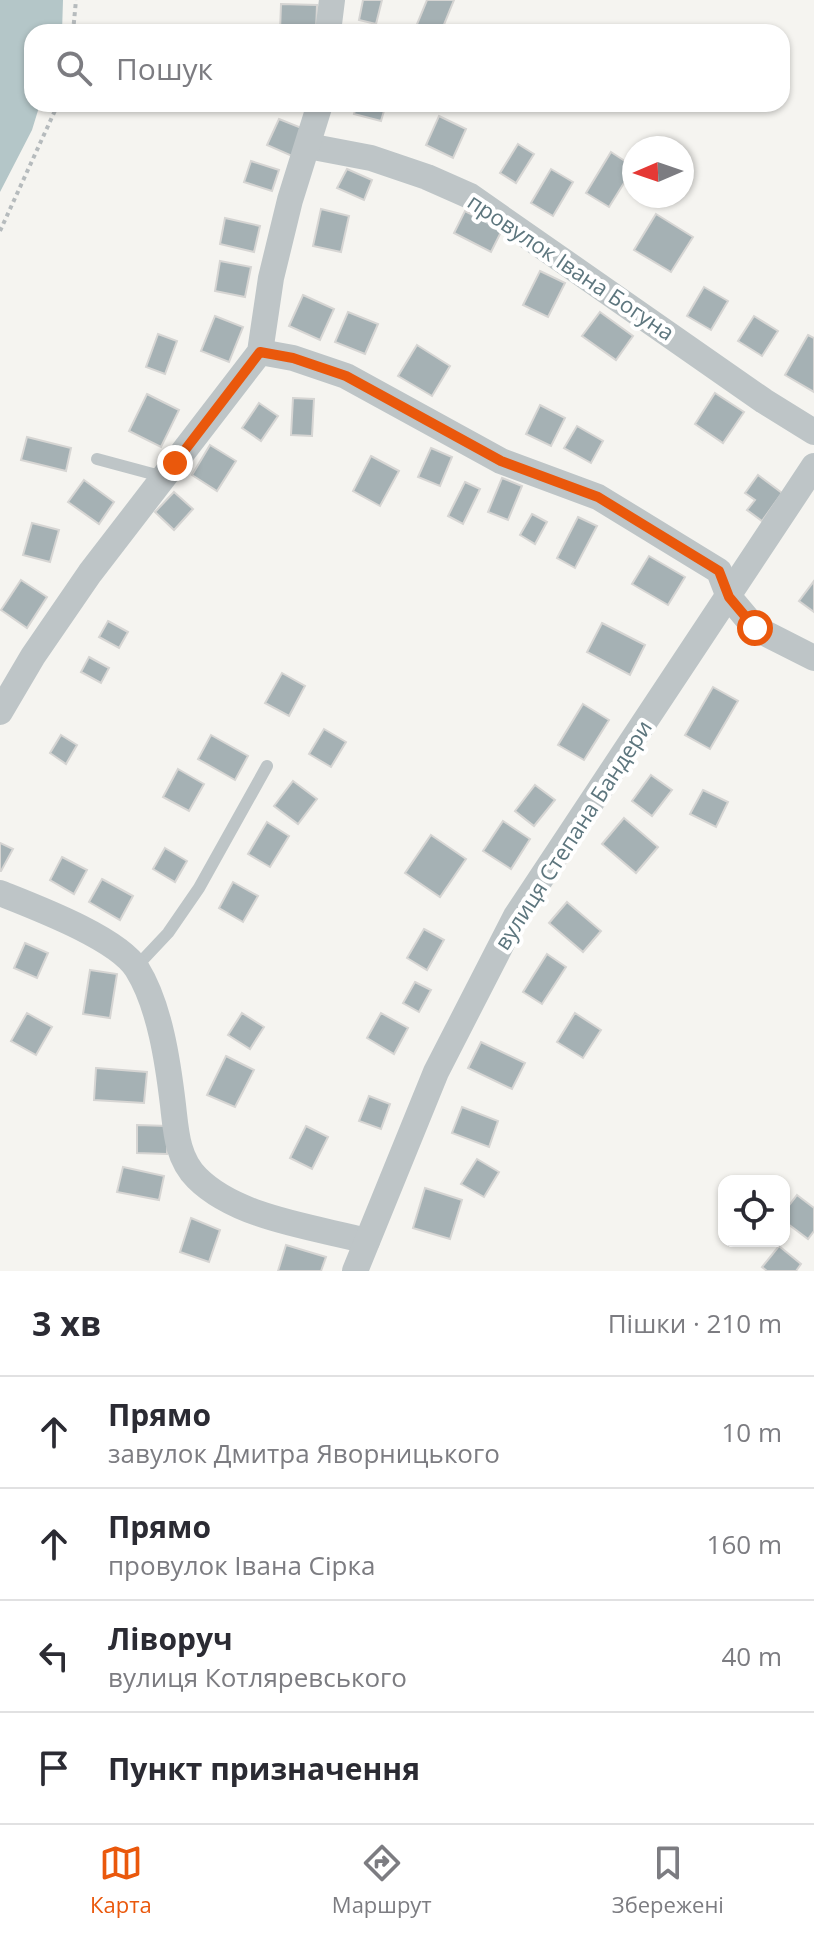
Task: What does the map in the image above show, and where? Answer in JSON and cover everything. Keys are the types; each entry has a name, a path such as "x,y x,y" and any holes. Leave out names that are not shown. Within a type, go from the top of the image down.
{"street":[{"path":"329,24 332,0"},
{"path":"0,712 33,656 90,573 260,352 271,278 290,200 318,112"},
{"name":"провулок Івана Богуна","path":"308,146 371,158 470,196 764,401 814,432"},
{"path":"260,352 293,358 346,376 501,461 598,497 719,571 729,597 755,628 814,658"},
{"name":"вулиця Степана Бандери","path":"355,1271 436,1072 516,916 814,466"},
{"path":"0,893 56,916 116,949 136,967 166,1052 182,1160 198,1179 236,1206 367,1241"}],"lane":[{"path":"97,459 164,477"},
{"path":"136,967 168,933 199,888 267,766"}],"path":[{"path":"74,24 76,0"},
{"path":"0,231 54,112"}],"shaded area":[{"path":"0,0 63,0 62,24 24,24 24,112 38,112 32,130 0,192"}],"building":[{"path":"363,0 382,0 376,24 359,20"},
{"path":"427,0 454,0 444,24 417,24"},
{"path":"281,4 317,5 316,24 280,24"},
{"path":"355,112 384,112 381,121"},
{"path":"439,116 466,129 453,158 426,145"},
{"path":"279,119 304,129 292,156 267,145"},
{"path":"518,144 534,154 516,183 500,173"},
{"path":"611,152 622,159 622,186 609,207 586,193"},
{"path":"251,161 279,170 272,191 244,182"},
{"path":"347,169 372,180 364,200 337,188"},
{"path":"551,169 573,182 553,216 531,203"},
{"path":"321,209 349,216 341,252 313,246"},
{"path":"465,211 502,230 491,252 454,233"},
{"path":"656,214 693,237 671,272 634,250"},
{"path":"225,218 260,226 254,252 220,244"},
{"path":"220,261 251,267 245,297 215,291"},
{"path":"540,271 565,283 548,317 523,305"},
{"path":"704,287 728,301 711,330 687,316"},
{"path":"303,295 334,309 320,340 289,326"},
{"path":"348,312 378,324 365,354 335,342"},
{"path":"600,312 633,336 616,360 582,336"},
{"path":"215,316 243,327 229,362 201,351"},
{"path":"754,316 778,331 762,356 738,341"},
{"path":"158,334 177,341 165,374 146,367"},
{"path":"808,335 814,338 814,392 785,375"},
{"path":"417,345 450,366 432,396 398,376"},
{"path":"715,393 744,412 723,443 695,424"},
{"path":"147,394 179,410 161,447 129,431"},
{"path":"293,398 314,399 312,436 291,435"},
{"path":"259,403 278,416 261,441 242,428"},
{"path":"540,405 565,418 551,446 526,434"},
{"path":"577,426 603,441 591,463 564,448"},
{"path":"27,437 71,448 66,471 21,460"},
{"path":"210,445 236,461 217,491 192,475"},
{"path":"431,448 452,457 440,486 418,477"},
{"path":"371,456 399,471 380,506 353,491"},
{"path":"758,475 782,493 762,521 747,510 755,500 745,493"},
{"path":"502,478 522,486 508,520 488,512"},
{"path":"84,480 114,502 99,524 68,502"},
{"path":"465,482 480,489 463,524 448,516"},
{"path":"174,492 193,509 174,530 155,512"},
{"path":"532,514 547,522 535,544 520,535"},
{"path":"578,517 597,526 575,568 557,558"},
{"path":"32,523 59,530 50,562 23,555"},
{"path":"649,556 685,577 668,605 632,584"},
{"path":"21,580 47,597 27,628 1,610"},
{"path":"814,581 814,612 799,601"},
{"path":"108,621 128,632 119,648 99,637"},
{"path":"602,623 645,645 630,675 587,652"},
{"path":"89,657 109,668 101,683 81,672"},
{"path":"282,673 305,686 289,716 265,703"},
{"path":"713,687 738,701 710,749 685,735"},
{"path":"583,704 609,720 584,760 558,745"},
{"path":"324,729 346,742 331,767 309,754"},
{"path":"61,735 77,745 66,764 50,753"},
{"path":"211,735 248,756 235,780 198,759"},
{"path":"178,769 204,784 189,811 163,797"},
{"path":"651,775 672,790 652,816 632,801"},
{"path":"293,781 317,799 298,824 274,806"},
{"path":"535,785 555,800 534,826 515,811"},
{"path":"703,790 728,802 716,827 690,814"},
{"path":"624,818 658,847 636,873 602,844"},
{"path":"503,821 530,839 511,869 483,851"},
{"path":"267,822 289,836 270,867 248,854"},
{"path":"431,835 466,859 440,897 405,873"},
{"path":"0,843 13,849 1,871 0,871"},
{"path":"165,848 187,861 175,882 153,869"},
{"path":"62,857 87,870 74,894 50,880"},
{"path":"102,879 133,896 120,920 89,902"},
{"path":"233,882 258,896 243,922 219,908"},
{"path":"567,902 601,931 583,952 549,923"},
{"path":"424,929 444,940 427,970 407,958"},
{"path":"25,943 48,953 37,978 14,968"},
{"path":"547,954 566,967 542,1004 523,992"},
{"path":"90,970 117,974 110,1018 83,1014"},
{"path":"415,982 431,990 419,1012 403,1003"},
{"path":"27,1013 52,1027 36,1055 11,1041"},
{"path":"242,1013 264,1027 250,1049 228,1035"},
{"path":"381,1013 408,1028 394,1054 367,1038"},
{"path":"575,1013 601,1030 583,1058 557,1042"},
{"path":"481,1042 525,1063 512,1089 468,1068"},
{"path":"226,1056 254,1070 235,1107 207,1095"},
{"path":"96,1068 147,1072 144,1103 94,1100"},
{"path":"369,1096 390,1104 381,1129 359,1121"},
{"path":"462,1107 498,1121 489,1147 452,1133"},
{"path":"137,1125 168,1126 167,1154 137,1153"},
{"path":"306,1126 328,1137 312,1169 290,1158"},
{"path":"477,1159 499,1172 484,1197 461,1184"},
{"path":"123,1167 164,1176 159,1200 117,1192"},
{"path":"425,1188 462,1200 450,1239 413,1228"},
{"path":"797,1195 814,1208 814,1231 808,1239 790,1226 790,1204"},
{"path":"191,1218 220,1230 209,1262 180,1252"},
{"path":"286,1245 326,1257 321,1271 278,1271"},
{"path":"778,1247 801,1264 796,1271 767,1271 762,1267"}],"route":[{"path":"175,463 260,352 293,358 346,376 501,461 598,497 647,525 719,571 729,597 755,628"}]}
